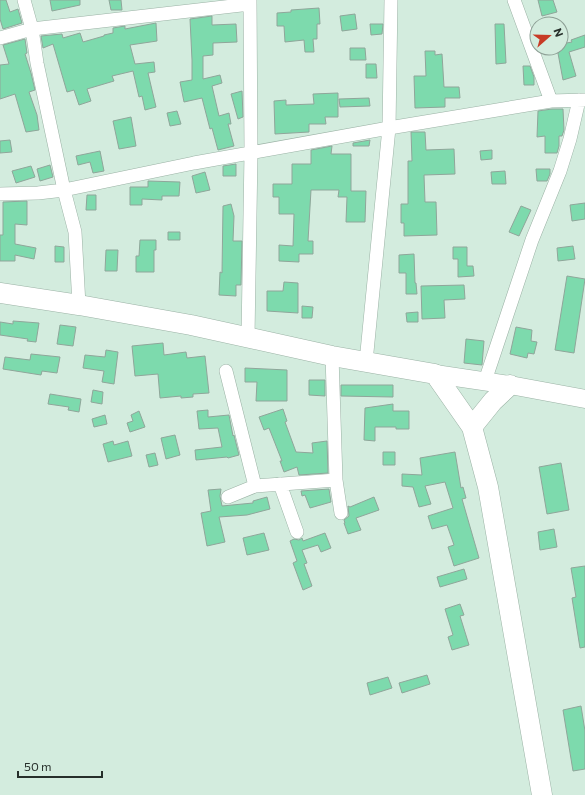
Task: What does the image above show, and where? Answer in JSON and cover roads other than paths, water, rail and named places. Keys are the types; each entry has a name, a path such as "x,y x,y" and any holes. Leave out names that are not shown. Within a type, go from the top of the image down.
{"main road":[{"path":"0,293 79,305 248,337 332,356 435,374 472,427 488,487 542,795"},
{"path":"472,427 493,401 510,384"}],"street":[{"path":"24,0 32,29 37,63 64,190 75,232 79,305"},
{"path":"366,362 389,128 391,0"},
{"path":"514,0 551,101"},
{"path":"0,38 32,29 250,2 251,153 248,337"},
{"path":"0,194 38,193 64,190 251,153 389,128 551,101 582,100 564,158 532,240 485,381"},
{"path":"332,356 336,480 341,513"},
{"path":"226,371 255,486"},
{"path":"435,374 510,384 585,399"},
{"path":"228,497 255,486 336,480"},
{"path":"280,484 297,532"}]}
